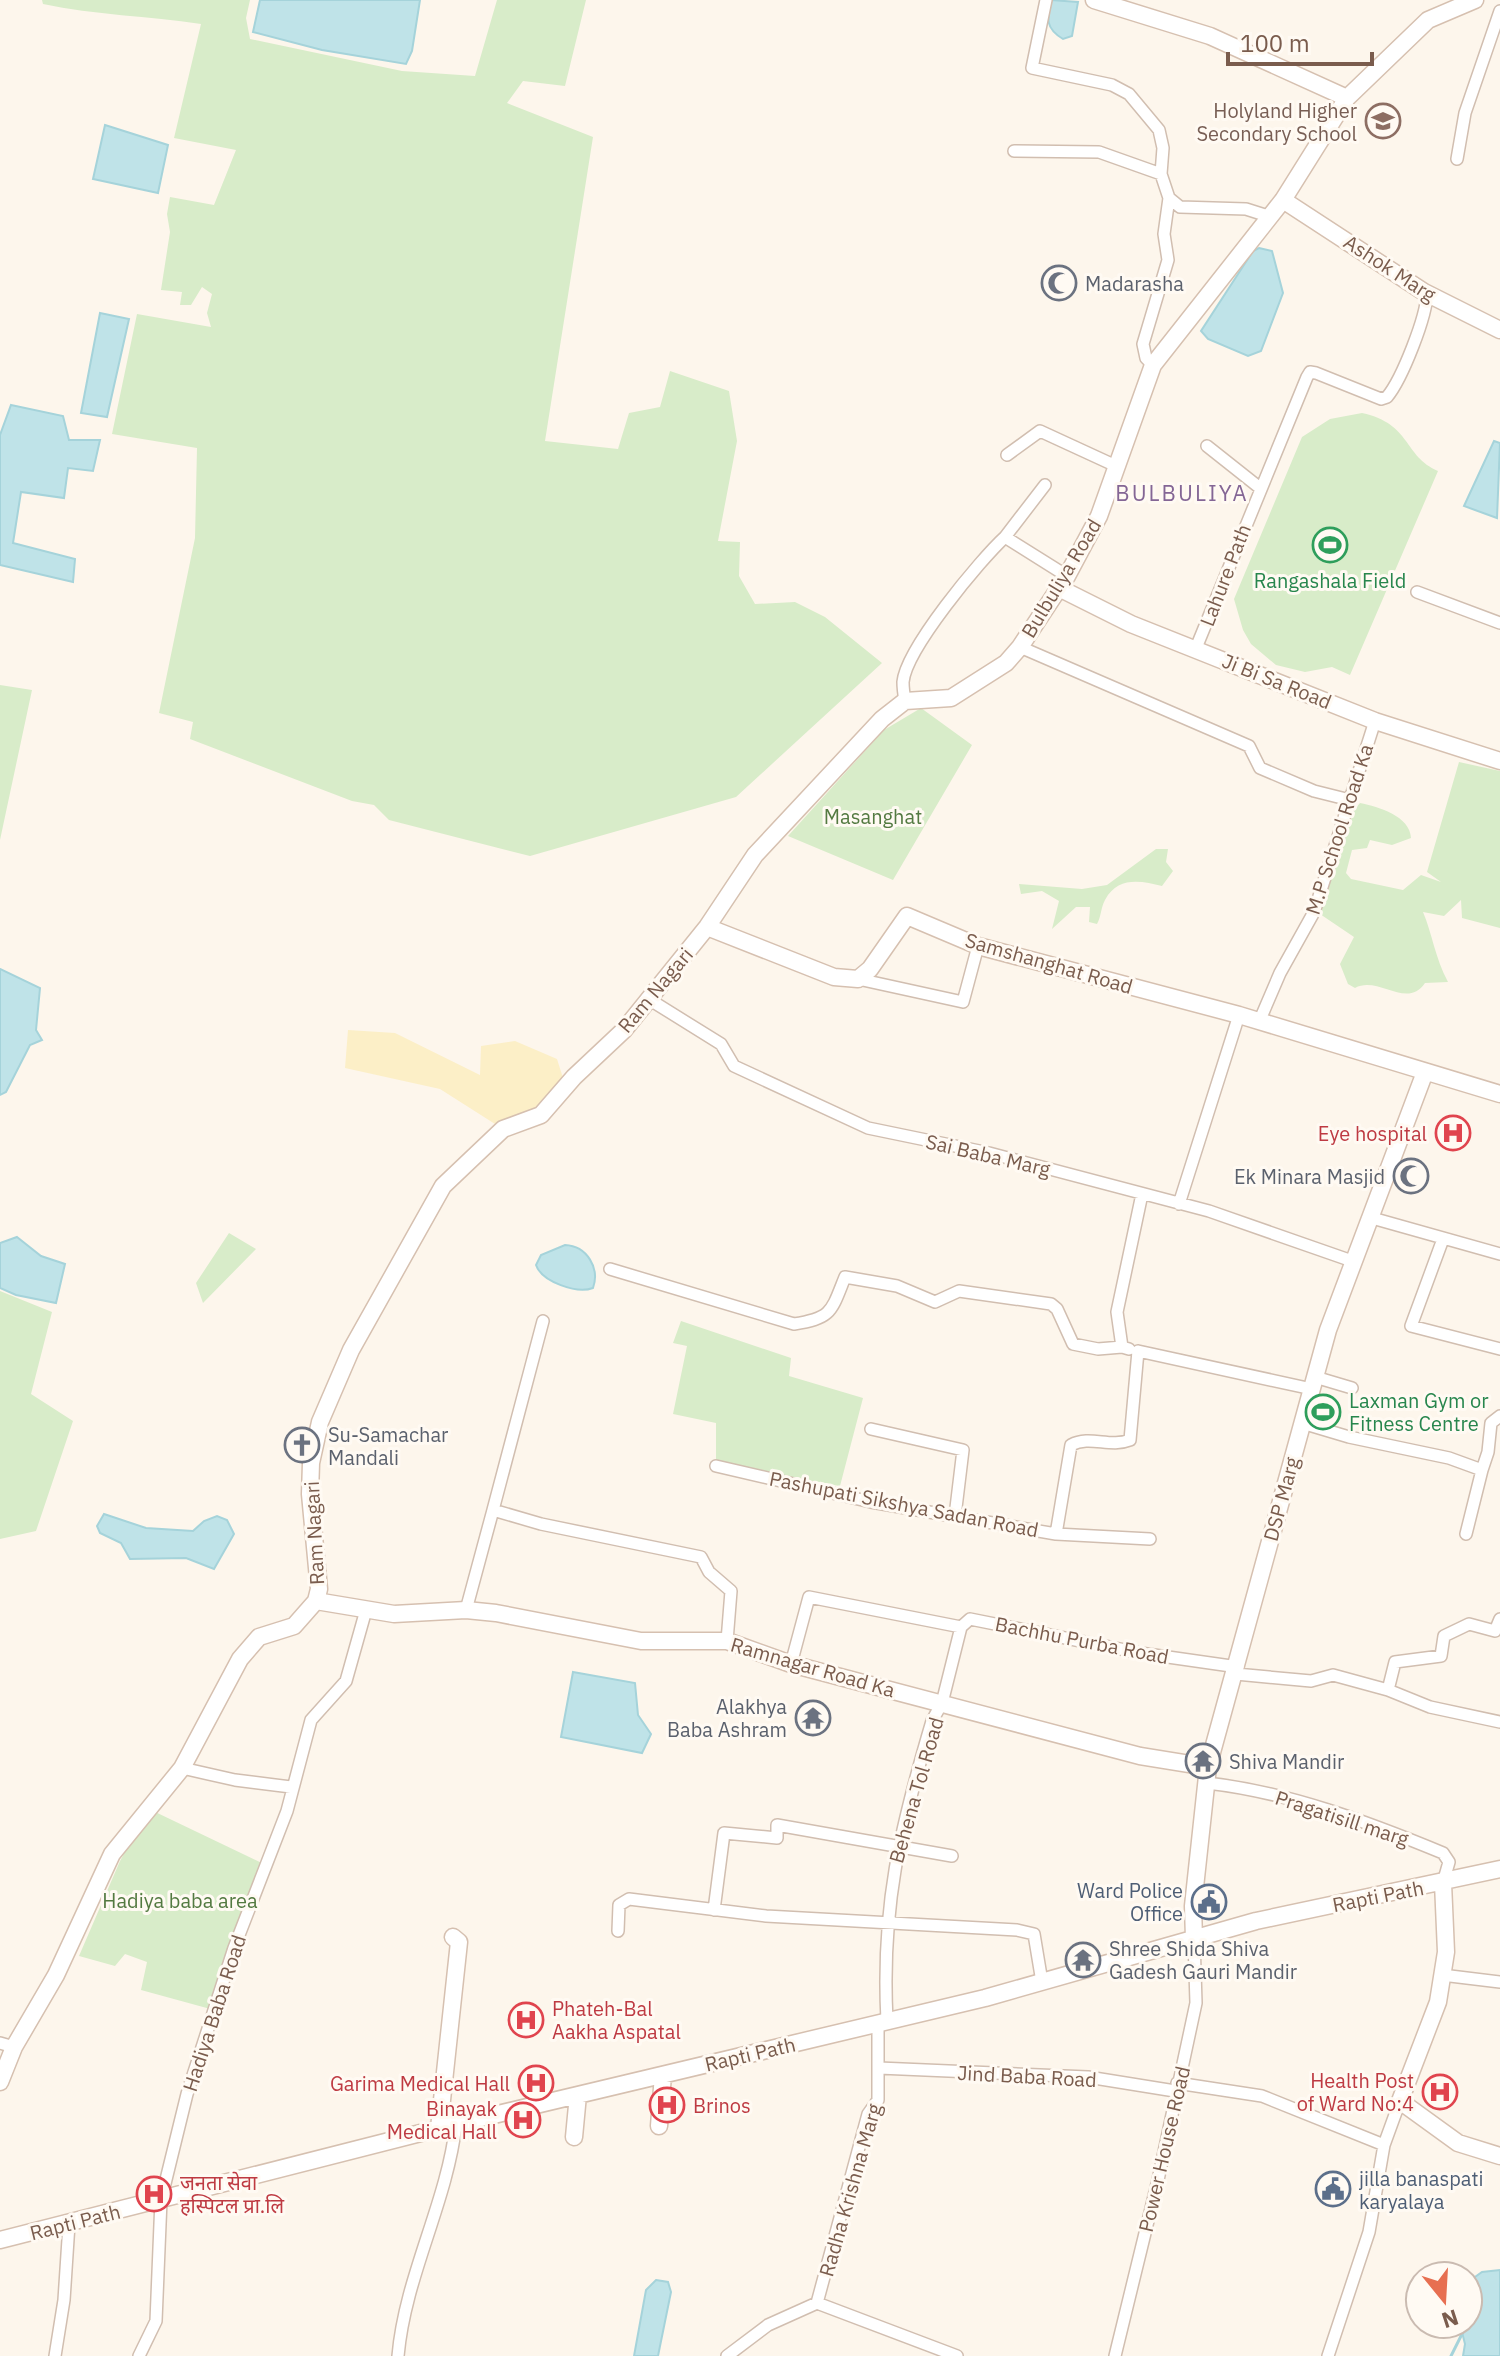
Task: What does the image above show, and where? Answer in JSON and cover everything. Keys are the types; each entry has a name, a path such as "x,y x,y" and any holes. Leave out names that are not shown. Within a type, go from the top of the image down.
{"main road":[{"path":"1094,0 1210,36 1347,98"},
{"name":"Bulbuliya Road","path":"905,701 951,698 1006,663 1020,647 1063,582 1099,516 1153,365 1283,200 1347,98 1428,20 1452,4 1475,0"},
{"name":"Ashok Marg","path":"1283,200 1427,293 1500,330"},
{"name":"Ji Bi Sa Road","path":"1063,582 1131,624 1375,721 1500,761"},
{"path":"858,979 834,977 707,927 755,855 882,719 905,701"},
{"name":"Samshanghat Road","path":"858,979 870,969 907,916 978,946 1239,1015 1500,1094"},
{"name":"Ram Nagari","path":"0,2082 7,2045 56,1975 112,1854 182,1768 240,1659 259,1637 294,1626 316,1601 319,1589 310,1494 311,1463 320,1422 351,1350 396,1264 443,1186 503,1129 541,1115 574,1077 624,1030 707,927"},
{"name":"DSP Marg","path":"1194,1939 1193,1906 1207,1775 1314,1383 1425,1072"},
{"name":"Ramnagar Road Ka","path":"316,1601 394,1614 466,1610 641,1641 727,1641 791,1664 1207,1775"},
{"name":"Rapti Path","path":"0,2240 439,2128 1042,1982 1271,1918 1500,1869"},
{"path":"1443,1883 1446,1941 1438,2002 1400,2101 1458,2143 1500,2156"},
{"path":"439,2128 459,1942 453,1937"},
{"path":"659,2126 663,2075"},
{"path":"574,2137 578,2095"}],"street":[{"path":"1046,0 1032,68 1112,85 1129,94 1159,130 1163,148 1161,174 1169,198 1164,234 1168,260 1143,344 1146,358 1153,365"},
{"path":"1457,159 1465,113 1500,11"},
{"path":"1014,151 1099,152 1161,174"},
{"path":"1169,198 1180,207 1246,209 1268,216"},
{"name":"Lahure Path","path":"1196,648 1310,372 1381,399 1391,393 1427,304 1427,293"},
{"path":"1007,455 1040,431 1116,466"},
{"path":"1207,446 1260,488"},
{"path":"905,701 903,680 911,661 979,561 1005,537 1045,485"},
{"path":"1005,537 1063,582"},
{"path":"1417,592 1500,623"},
{"path":"1020,647 1249,746 1260,768 1314,791 1350,800"},
{"name":"M.P School Road Ka","path":"1259,1022 1280,973 1314,912 1375,721"},
{"path":"858,979 963,1002 978,946"},
{"name":"Sai Baba Marg","path":"647,998 721,1044 734,1066 868,1128 989,1153 1179,1204 1355,1262"},
{"path":"1179,1204 1239,1015"},
{"path":"1122,1347 1117,1312 1142,1194"},
{"path":"1372,1218 1500,1254"},
{"path":"1443,1239 1411,1326 1500,1349"},
{"path":"610,1269 794,1324 821,1320 832,1310 845,1277 897,1286 935,1302 959,1291 1051,1304 1057,1309 1073,1344 1098,1349 1122,1347 1352,1388"},
{"path":"466,1610 543,1321"},
{"name":"Pashupati Sikshya Sadan Road","path":"716,1466 871,1502 1056,1534 1071,1445 1082,1439 1123,1443 1130,1440 1138,1351"},
{"path":"1466,1534 1488,1452 1491,1423 1500,1416"},
{"path":"1302,1423 1349,1437 1449,1458 1482,1470"},
{"path":"871,1429 963,1450 955,1516"},
{"path":"493,1510 531,1522 701,1557 709,1572 731,1591 727,1641"},
{"path":"1056,1534 1150,1539"},
{"name":"Bachhu Purba Road","path":"791,1664 809,1597 961,1627 970,1619 1237,1670"},
{"name":"Hadiya Baba Road","path":"139,2356 156,2321 161,2200 187,2094 234,1948 287,1811 311,1720 346,1681 366,1610"},
{"path":"1388,1690 1395,1662 1441,1656 1444,1636 1469,1624 1495,1631 1500,1619"},
{"name":"Behena Tol Road","path":"883,2022 887,1926 896,1847 932,1721 942,1703 961,1627"},
{"path":"1237,1670 1311,1681 1333,1675 1388,1690 1430,1707 1500,1722"},
{"path":"182,1768 235,1780 291,1787"},
{"name":"Pragatisill marg","path":"1207,1775 1382,1828 1443,1853 1449,1862 1443,1883"},
{"path":"714,1910 724,1833 777,1838 777,1825 952,1856"},
{"path":"618,1931 619,1905 629,1899 887,1926 1017,1930 1034,1934 1039,1948 1042,1982"},
{"name":"Power House Road","path":"1115,2356 1158,2180 1196,2003 1194,1939"},
{"path":"1442,1975 1500,1982"},
{"name":"Radha Krishna Marg","path":"883,2022 878,2100 868,2114 817,2303 957,2356"},
{"name":"Jind Baba Road","path":"879,2068 1088,2077 1262,2096 1384,2145"},
{"path":"1328,2356 1369,2232 1384,2145 1400,2101"},
{"path":"398,2356 416,2269 452,2158 456,2124"},
{"path":"55,2356 64,2300 69,2224"},
{"path":"727,2356 768,2325 817,2303"}],"green space":[{"path":"42,0 250,0 246,18 250,39 402,71 475,76 497,0 586,0 565,86 523,81 507,103 593,137 545,441 618,449 629,413 660,407 670,371 729,391 737,441 718,541 740,542 739,576 755,604 795,602 825,617 882,663 736,797 530,856 389,820 374,805 352,801 190,739 193,722 159,713 195,538 197,448 112,434 137,314 211,327 207,313 212,294 202,287 191,305 180,305 182,292 161,290 170,232 167,214 170,197 214,205 236,150 174,138 201,24 63,8 43,4"},
{"path":"1362,413 1390,425 1418,457 1438,471 1350,675 1332,667 1305,672 1276,665 1251,644 1243,630 1234,599 1302,437 1330,419"},
{"path":"0,685 32,690 0,840"},
{"name":"Masanghat","path":"921,708 972,745 893,880 788,836 884,730"},
{"path":"1459,762 1500,771 1500,928 1462,918 1461,900 1444,916 1423,912 1448,982 1425,983 1410,993 1364,985 1355,988 1348,984 1340,964 1354,937 1317,912 1349,816 1360,803 1384,810 1405,824 1411,838 1392,845 1370,840 1367,848 1352,850 1346,873 1351,879 1403,890 1421,875 1441,882 1427,872"},
{"path":"1156,849 1168,849 1166,862 1173,871 1162,886 1130,882 1116,887 1105,900 1097,924 1089,922 1090,907 1076,907 1052,929 1059,901 1042,891 1021,894 1019,884 1082,889 1107,885"},
{"path":"229,1233 256,1249 203,1303 196,1283"},
{"path":"0,1291 52,1312 31,1394 73,1421 36,1531 0,1539"},
{"path":"681,1321 791,1358 789,1376 863,1398 840,1486 716,1466 716,1423 673,1414 687,1346 673,1343"},
{"name":"Hadiya baba area","path":"149,1809 266,1865 214,2010 141,1990 147,1962 125,1954 115,1966 79,1956 120,1861"}],"sand":[{"path":"348,1030 395,1033 480,1075 481,1046 515,1041 557,1059 564,1081 533,1119 530,1112 495,1124 440,1089 345,1068"}],"water":[{"path":"260,0 420,0 412,51 406,64 322,50 253,32"},
{"path":"1051,0 1078,2 1072,36 1063,39 1050,27"},
{"path":"105,125 168,145 158,193 93,179"},
{"path":"1259,248 1272,251 1283,293 1261,351 1248,356 1208,339 1201,331 1253,251"},
{"path":"100,313 129,319 107,417 81,413"},
{"path":"11,405 63,416 69,440 100,440 93,471 68,468 64,498 21,492 13,543 75,559 73,582 0,565 0,435"},
{"path":"1494,441 1500,443 1497,518 1464,506"},
{"path":"0,969 40,988 36,1030 42,1040 30,1045 6,1092 0,1095"},
{"path":"17,1237 41,1256 65,1264 56,1303 16,1295 0,1288 0,1243"},
{"path":"565,1245 580,1249 590,1259 595,1273 593,1288 561,1285 545,1277 536,1265 541,1255"},
{"path":"104,1514 146,1528 193,1531 204,1521 217,1516 227,1520 234,1534 214,1569 186,1558 130,1559 121,1543 100,1533 97,1526"},
{"path":"573,1672 635,1683 638,1715 651,1734 642,1753 561,1737"},
{"path":"1500,2270 1500,2356 1463,2356 1464,2340 1484,2340 1484,2272"},
{"path":"656,2280 668,2282 671,2292 658,2356 634,2356 646,2290"}],"waterway":[{"path":"1451,2356 1459,2340"}],"place":[{"name":"Holyland Higher Secondary School","path":"1383,121"},
{"name":"Madarasha","path":"1059,283"},
{"name":"Rangashala Field","path":"1330,545"},
{"name":"Eye hospital","path":"1453,1133"},
{"name":"Ek Minara Masjid","path":"1411,1176"},
{"name":"Laxman Gym or Fitness Centre","path":"1323,1412"},
{"name":"Su-Samachar Mandali","path":"302,1445"},
{"name":"Alakhya Baba Ashram","path":"813,1718"},
{"name":"Shiva Mandir","path":"1203,1761"},
{"name":"Ward Police Office","path":"1209,1902"},
{"name":"Shree Shida Shiva Gadesh Gauri Mandir","path":"1083,1960"},
{"name":"Phateh-Bal Aakha Aspatal","path":"526,2020"},
{"name":"Garima Medical Hall","path":"536,2083"},
{"name":"Health Post of Ward No:4","path":"1440,2092"},
{"name":"Brinos","path":"667,2105"},
{"name":"Binayak Medical Hall","path":"523,2120"},
{"name":"jilla banaspati karyalaya","path":"1333,2189"},
{"name":"जनता सेवा हस्पिटल प्रा.लि","path":"154,2194"}],"district":[{"name":"BULBULIYA","path":"1182,492"}]}
